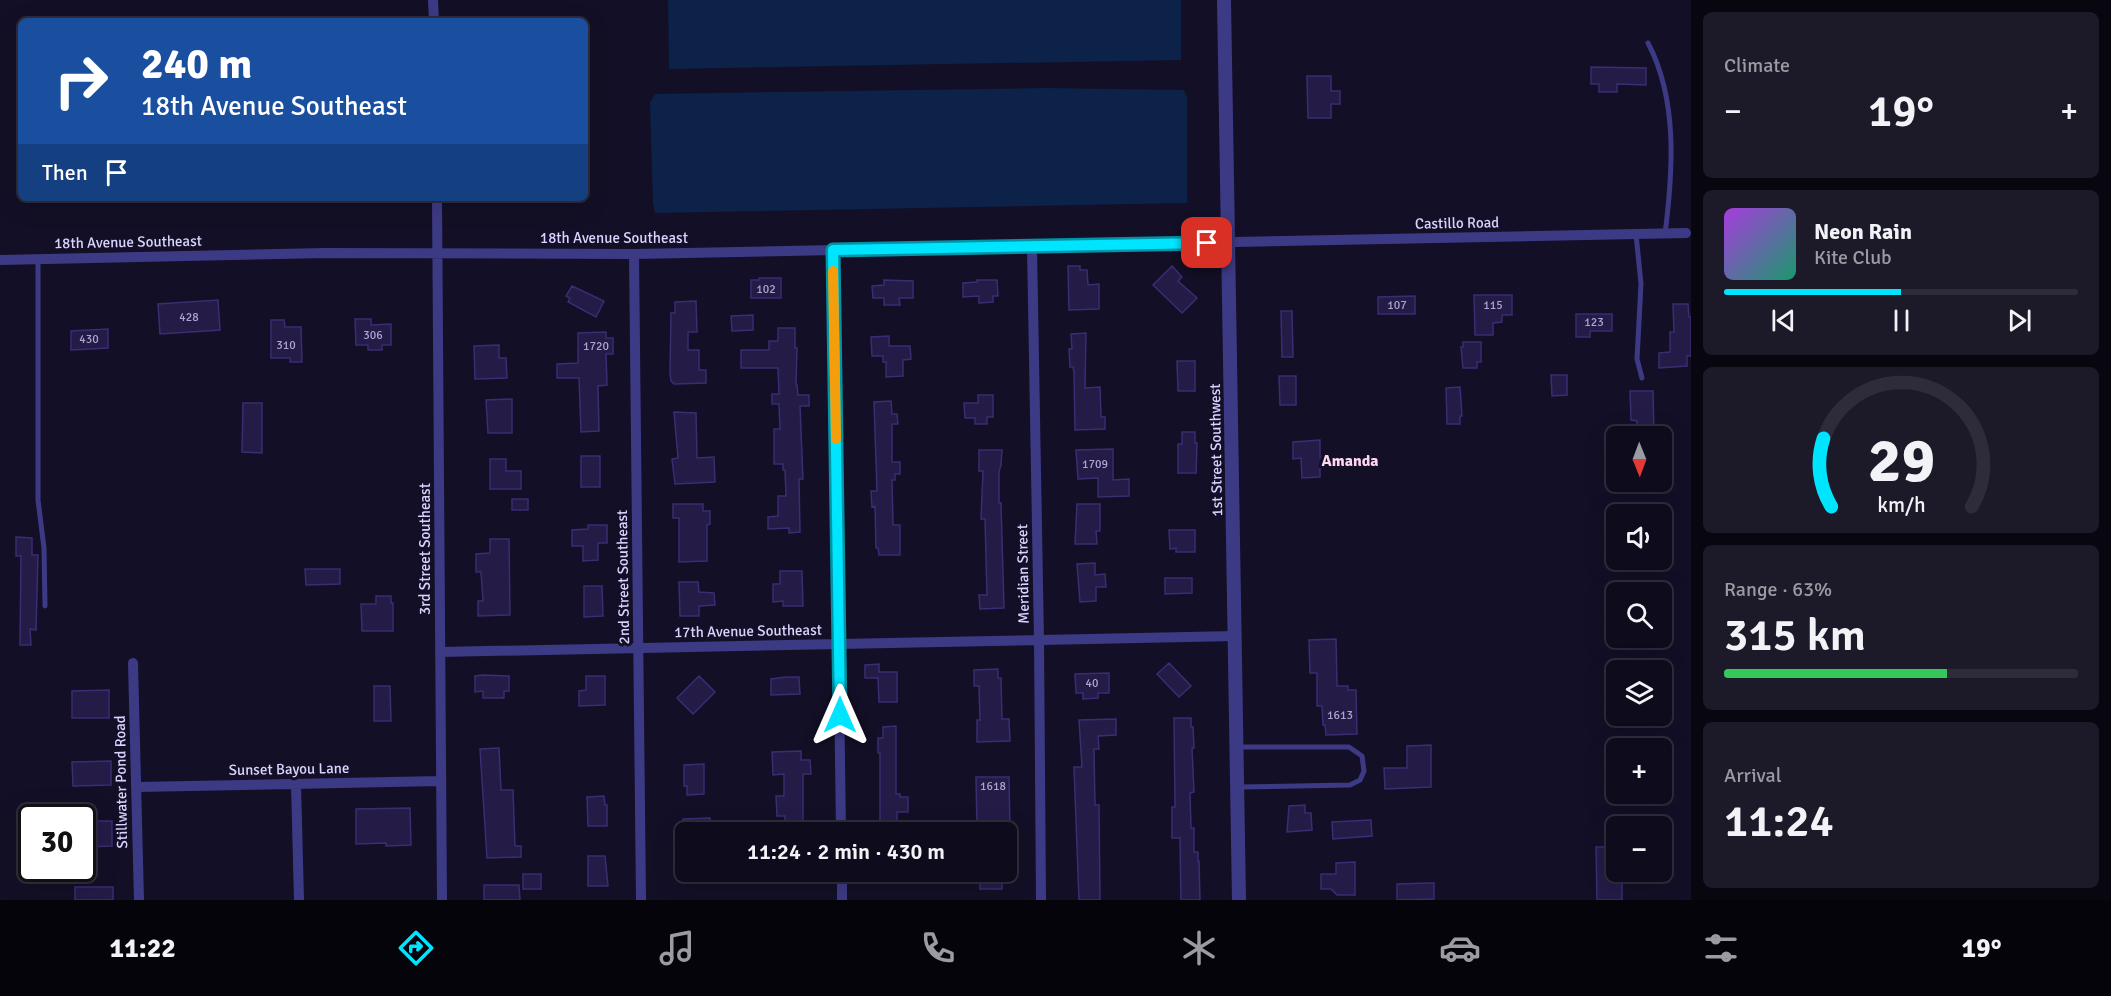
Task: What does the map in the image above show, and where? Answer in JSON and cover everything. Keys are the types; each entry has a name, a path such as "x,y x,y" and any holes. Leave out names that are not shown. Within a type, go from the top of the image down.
{"street":[{"path":"433,0 434,18"},
{"name":"1st Street Southwest","path":"1224,0 1239,900"},
{"name":"3rd Street Southeast","path":"437,201 442,900"},
{"name":"Castillo Road","path":"1228,243 1688,233"},
{"name":"18th Avenue Southeast","path":"0,260 438,252 634,254 1228,243"},
{"name":"Meridian Street","path":"1032,247 1041,900"},
{"path":"833,250 842,822"},
{"name":"2nd Street Southeast","path":"634,254 641,900"},
{"name":"17th Avenue Southeast","path":"440,652 1236,636"},
{"name":"Stillwater Pond Road","path":"133,663 139,900"},
{"name":"Sunset Bayou Lane","path":"137,787 441,781"},
{"path":"296,784 299,900"},
{"path":"842,882 842,900"}],"lane":[{"path":"1648,43 1654,54 1664,87 1670,130 1669,201 1665,234"},
{"path":"1636,234 1641,284 1637,359 1642,378"},
{"path":"38,259 38,500 44,548 45,606"},
{"path":"1237,747 1349,747 1362,756 1365,764 1360,780 1350,785 1238,787"}],"water":[{"path":"668,0 1181,0 1181,60 669,69"},
{"path":"1044,88 1184,90 1187,97 1187,203 655,213 650,102 655,94"}],"building":[{"path":"1591,67 1646,68 1646,85 1617,84 1617,92 1599,92 1599,84 1591,84"},
{"path":"1307,76 1331,76 1331,91 1340,91 1340,104 1331,104 1331,118 1308,118"},
{"path":"1068,266 1080,266 1080,270 1087,270 1088,285 1099,284 1099,309 1069,310"},
{"path":"1172,266 1182,277 1178,281 1197,298 1182,313 1153,285"},
{"path":"759,278 781,278 781,298 751,298 751,280 759,280"},
{"path":"884,280 913,281 913,298 899,298 900,305 884,305 884,298 873,298 872,286 884,285"},
{"path":"977,280 997,280 998,296 993,296 993,302 979,303 979,296 963,297 963,283 977,282"},
{"path":"572,286 604,301 596,317 568,302 570,298 566,296"},
{"path":"1474,295 1512,295 1512,315 1502,315 1502,322 1493,323 1493,335 1475,335"},
{"path":"1415,296 1415,314 1378,314 1378,297"},
{"path":"218,300 220,330 160,334 158,304"},
{"path":"696,301 697,332 688,332 688,350 699,350 699,370 706,370 706,383 674,384 670,373 671,313 675,313 675,302"},
{"path":"1673,304 1688,304 1689,317 1691,317 1691,356 1687,356 1687,366 1659,368 1659,353 1670,352 1670,332 1674,332"},
{"path":"1281,311 1292,311 1293,357 1282,357"},
{"path":"1576,314 1612,314 1612,331 1590,331 1590,337 1576,337"},
{"path":"753,315 753,330 732,331 731,316"},
{"path":"355,319 371,319 371,325 391,324 391,345 382,345 382,350 368,350 368,345 356,345"},
{"path":"271,320 284,320 285,327 301,327 302,362 290,362 290,358 271,358"},
{"path":"778,328 795,328 798,395 809,395 809,406 800,406 803,479 799,479 800,532 789,533 789,528 768,529 768,517 778,516 778,496 786,496 783,464 774,464 774,429 780,429 779,404 772,404 772,394 779,394 778,368 741,368 741,350 769,350 769,341 778,341"},
{"path":"108,329 108,348 71,350 71,331"},
{"path":"606,332 606,338 613,338 613,354 606,354 607,385 598,386 599,431 581,432 579,378 557,378 557,364 578,363 578,333"},
{"path":"1086,333 1085,388 1100,387 1101,417 1105,417 1105,429 1075,430 1074,372 1073,367 1070,367 1069,349 1072,349 1071,334"},
{"path":"889,336 889,346 910,346 911,359 903,360 903,376 886,377 886,362 883,362 883,356 872,356 871,337"},
{"path":"1463,342 1481,342 1481,362 1477,362 1477,368 1463,368 1461,347 1463,347"},
{"path":"499,345 499,358 506,358 507,378 475,379 474,346"},
{"path":"1177,361 1195,361 1195,391 1178,391"},
{"path":"1551,375 1567,375 1567,395 1552,396"},
{"path":"1279,376 1296,376 1296,405 1280,405"},
{"path":"1460,387 1462,416 1460,416 1460,424 1447,424 1446,388"},
{"path":"1630,391 1653,391 1654,426 1637,426 1637,421 1631,420"},
{"path":"978,395 993,395 993,417 987,417 987,424 975,424 975,418 965,418 964,403 978,403"},
{"path":"512,399 512,433 488,433 486,400"},
{"path":"891,401 892,414 897,414 898,424 892,424 892,462 900,462 900,474 895,474 895,480 892,480 893,525 900,525 900,555 879,555 878,548 876,548 875,506 872,507 871,491 877,491 874,402"},
{"path":"243,403 262,403 262,453 242,452"},
{"path":"674,412 696,413 697,458 714,457 715,482 675,484 672,459 678,458"},
{"path":"1182,432 1195,432 1196,473 1178,473 1178,444 1182,444"},
{"path":"1320,440 1320,457 1324,457 1324,468 1320,468 1320,477 1302,478 1301,458 1293,459 1293,442"},
{"path":"1113,449 1113,480 1129,479 1129,496 1098,497 1098,478 1078,479 1076,450"},
{"path":"979,450 1002,450 999,471 999,503 1001,503 1004,608 980,609 979,595 987,595 985,519 981,519 983,471 979,471"},
{"path":"581,456 600,456 600,487 581,487"},
{"path":"490,459 506,459 506,471 521,471 521,489 490,489"},
{"path":"512,499 528,499 528,510 512,510"},
{"path":"673,504 703,504 703,511 710,511 710,524 707,525 707,561 679,562 679,518 673,518"},
{"path":"1077,504 1100,504 1100,531 1096,531 1097,544 1075,544"},
{"path":"588,525 607,525 607,543 598,543 598,560 583,561 583,546 572,546 572,530 588,529"},
{"path":"1169,530 1195,530 1195,552 1176,552 1176,548 1170,549"},
{"path":"16,537 32,538 32,555 38,555 36,630 30,629 31,645 20,645 21,556 16,556"},
{"path":"490,539 509,539 510,615 478,616 478,601 483,601 481,572 476,572 476,554 490,553"},
{"path":"1095,563 1095,575 1105,574 1106,587 1096,587 1096,601 1080,602 1077,564"},
{"path":"305,569 340,569 340,584 306,585"},
{"path":"780,571 802,571 803,606 783,606 783,601 773,602 773,584 780,584"},
{"path":"1165,578 1192,578 1192,593 1165,594"},
{"path":"679,582 698,582 699,592 714,593 715,605 699,606 699,616 680,616"},
{"path":"584,586 602,586 603,616 584,617"},
{"path":"376,596 391,596 393,631 362,631 361,604 376,604"},
{"path":"1336,639 1337,686 1348,686 1348,690 1356,690 1357,734 1326,735 1322,706 1317,706 1317,673 1310,673 1309,640"},
{"path":"1169,663 1191,686 1179,697 1157,674"},
{"path":"879,664 879,672 897,672 897,702 879,702 878,678 865,678 865,665"},
{"path":"998,669 998,678 1001,678 1002,719 1009,719 1010,741 977,742 977,720 980,720 979,686 974,686 974,670"},
{"path":"1109,673 1109,693 1098,693 1098,698 1083,699 1083,693 1076,693 1075,674"},
{"path":"475,676 509,676 509,691 504,691 504,698 483,698 483,691 475,692"},
{"path":"586,676 605,676 605,705 579,706 579,691 586,690"},
{"path":"699,676 715,692 693,714 677,698"},
{"path":"799,677 800,694 771,695 771,679"},
{"path":"374,686 390,686 391,721 374,721"},
{"path":"109,690 109,718 72,718 72,691"},
{"path":"1174,718 1191,718 1191,727 1193,727 1194,792 1190,793 1191,828 1194,828 1194,852 1198,852 1200,900 1181,900 1180,838 1172,838 1172,807 1175,807"},
{"path":"1116,719 1116,735 1098,736 1099,749 1094,749 1095,805 1099,805 1100,900 1079,900 1074,767 1082,767 1079,720"},
{"path":"896,726 896,794 900,794 900,797 908,797 908,812 897,812 897,822 880,822 878,738 883,738 883,727"},
{"path":"1431,745 1431,787 1385,789 1384,768 1407,768 1407,746"},
{"path":"499,748 501,790 513,790 515,846 521,846 521,857 487,858 480,749"},
{"path":"801,751 801,760 810,760 811,774 803,774 803,822 785,822 785,816 777,816 776,796 784,796 784,774 773,775 772,752"},
{"path":"111,761 111,785 73,786 72,762"},
{"path":"704,764 704,794 687,795 687,786 684,786 684,765"},
{"path":"976,777 1009,777 1010,822 977,822"},
{"path":"604,796 605,805 607,805 607,826 588,826 587,797"},
{"path":"1305,805 1305,813 1311,813 1312,830 1287,832 1289,806"},
{"path":"410,808 411,845 356,844 356,809"},
{"path":"710,818 710,822 683,822 683,819"},
{"path":"1371,820 1372,836 1333,839 1332,822"},
{"path":"96,821 112,821 112,846 96,847"},
{"path":"1596,847 1606,847 1606,882 1631,883 1622,883 1622,900 1597,900"},
{"path":"588,856 605,856 608,886 588,886"},
{"path":"1355,862 1355,895 1337,895 1331,889 1321,889 1321,874 1336,874 1336,863"},
{"path":"523,874 541,874 541,889 523,889"},
{"path":"980,882 1002,882 1002,889 980,889"},
{"path":"1434,883 1434,899 1397,900 1397,884"},
{"path":"484,885 519,885 520,900 484,900"},
{"path":"75,887 113,887 113,900 75,900"}],"slow traffic":[{"path":"833,271 836,439"}],"district":[{"name":"Amanda","path":"1350,460"}],"route":[{"path":"840,715 833,250 1207,243"}]}
